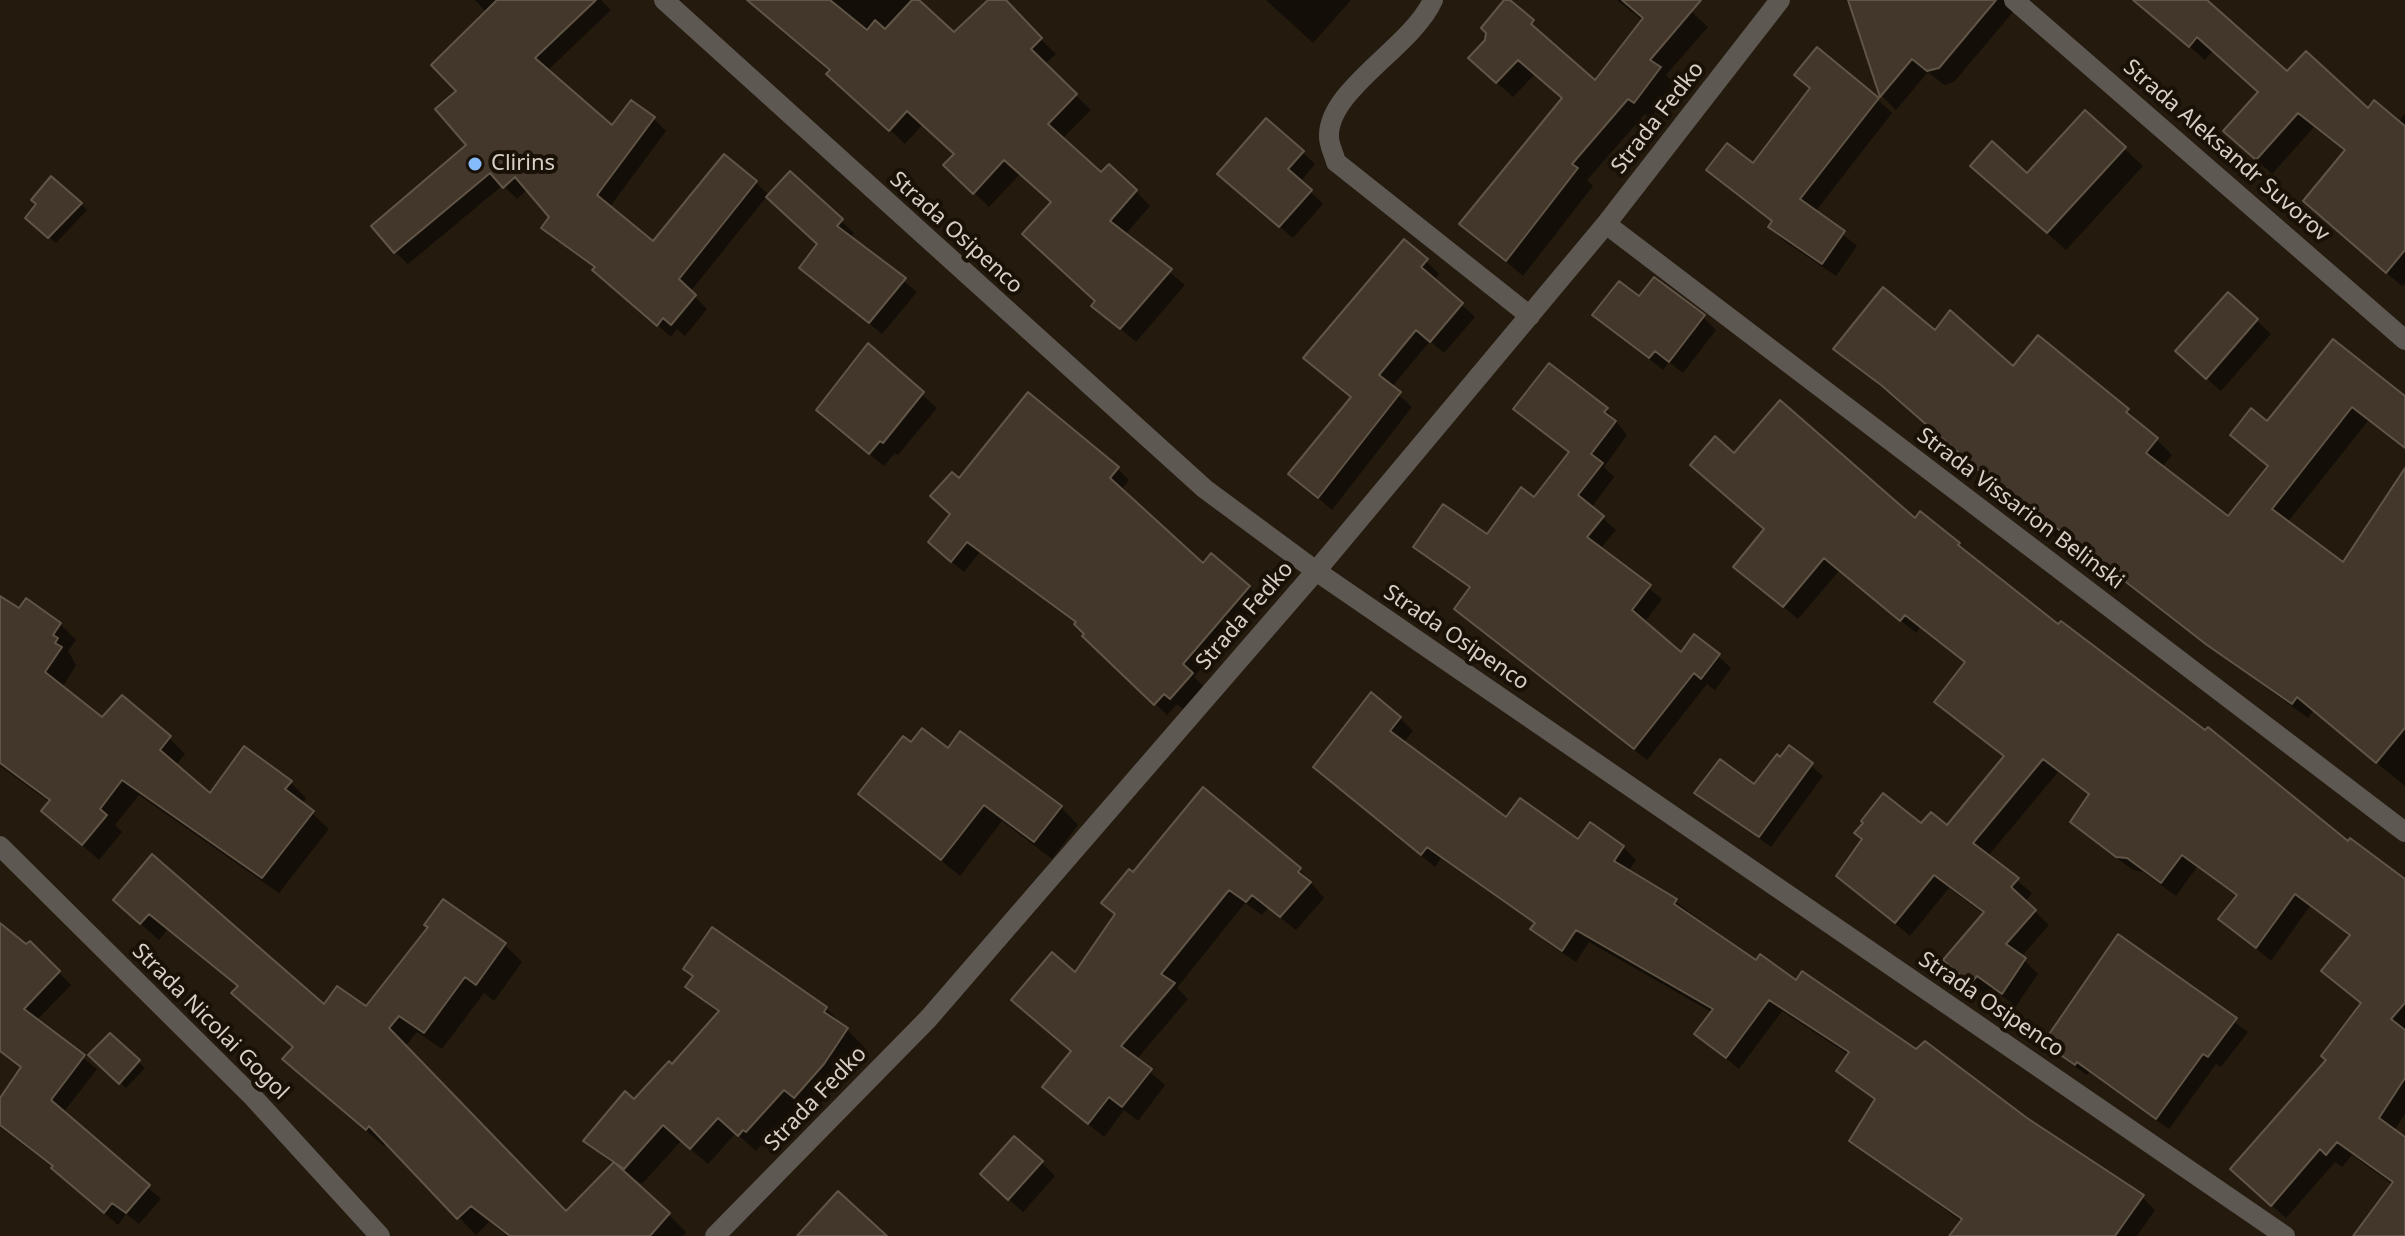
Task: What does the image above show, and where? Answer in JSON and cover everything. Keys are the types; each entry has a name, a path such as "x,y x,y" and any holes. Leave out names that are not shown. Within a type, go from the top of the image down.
{"street":[{"name":"Strada Osipenco","path":"664,0 1205,489 1316,571 2285,1236"},
{"path":"1433,0 1425,18 1407,40 1347,93 1333,116 1329,137 1336,162 1530,316"},
{"name":"Strada Fedko","path":"715,1236 928,1019 1316,571 1606,224 1780,0"},
{"name":"Strada Aleksandr Suvorov","path":"2014,0 2405,340"},
{"name":"Strada Vissarion Belinski","path":"1606,224 2405,832"},
{"name":"Strada Nicolai Gogol","path":"0,846 253,1097 380,1236"}],"building":[{"path":"497,0 596,0 535,58 612,125 631,100 655,117 597,195 653,241 724,154 757,181 679,279 696,295 671,325 663,318 657,326 592,270 595,267 541,228 549,217 515,177 503,188 490,173 394,253 371,226 466,145 435,109 456,91 431,65"},
{"path":"747,0 830,0 867,30 875,20 885,29 912,0 919,0 954,32 988,0 1006,0 1042,38 1031,49 1077,94 1048,124 1101,172 1109,164 1137,190 1110,221 1172,269 1120,329 1091,306 1095,301 1022,234 1051,202 1004,160 973,194 943,165 954,154 907,111 889,131 826,74 830,70"},
{"path":"1504,0 1510,0 1534,20 1531,24 1595,80 1643,18 1622,0 1701,0 1650,60 1661,67 1634,103 1628,99 1572,164 1578,168 1506,261 1459,224 1562,98 1518,60 1496,83 1468,58 1485,40 1486,33 1481,28"},
{"path":"1848,0 1996,0 1939,68 1927,71 1912,59 1880,97"},
{"path":"2133,0 2207,0 2287,71 2306,51 2368,108 2374,100 2405,126 2405,250 2386,273 2303,201 2345,150 2298,113 2256,160 2223,131 2258,92 2197,37 2189,47"},
{"path":"1817,47 1879,98 1800,199 1845,231 1822,264 1768,227 1772,221 1706,170 1727,143 1753,163 1810,88 1794,75"},
{"path":"2085,110 2126,147 2047,233 1970,166 1992,141 2027,173"},
{"path":"1266,118 1304,151 1288,169 1312,190 1279,227 1217,174"},
{"path":"790,171 843,219 837,226 906,278 869,323 799,268 817,244 766,197"},
{"path":"51,176 82,203 48,238 25,218 36,204 31,200"},
{"path":"1404,239 1428,259 1421,267 1463,303 1430,342 1416,330 1379,375 1401,392 1318,498 1288,474 1351,397 1303,358"},
{"path":"1654,277 1705,315 1669,362 1655,351 1649,358 1592,315 1619,281 1639,296"},
{"path":"1883,287 1935,330 1950,310 2013,366 2038,335 2129,409 2126,412 2158,438 2146,453 2228,516 2268,466 2230,435 2251,408 2267,421 2333,339 2405,396 2405,448 2352,407 2272,509 2343,562 2405,468 2405,728 2376,763 2297,697 2292,704 2207,645 2045,519 2040,524 1881,385 1833,349"},
{"path":"2228,292 2258,319 2206,379 2175,351"},
{"path":"868,343 924,392 883,443 880,441 869,454 816,410"},
{"path":"1549,363 1608,408 1604,412 1616,421 1591,454 1603,463 1578,495 1604,516 1587,537 1651,585 1632,610 1681,652 1694,634 1720,654 1701,679 1694,673 1634,749 1454,609 1470,587 1413,547 1443,504 1487,534 1521,487 1534,497 1569,452 1513,409"},
{"path":"1028,392 1119,467 1110,478 1203,563 1211,553 1250,586 1183,664 1193,673 1170,699 1164,694 1154,705 1082,636 1084,634 1074,624 1076,622 967,542 951,562 928,542 950,514 930,496 952,472 959,478"},
{"path":"1780,400 1915,518 1920,511 2058,624 2061,621 2205,730 2208,727 2348,841 2350,838 2405,879 2405,1003 2391,1019 2405,1030 2405,1078 2379,1118 2405,1137 2405,1236 2353,1236 2393,1182 2337,1142 2326,1155 2320,1149 2271,1206 2230,1169 2326,1060 2321,1056 2361,1003 2321,971 2350,935 2295,894 2256,948 2218,919 2237,895 2182,855 2161,883 2127,858 2116,857 2070,822 2089,794 2043,759 1973,843 2019,878 2011,887 2036,910 2006,944 2026,958 2002,994 1977,976 1970,984 1943,960 1984,912 1934,875 1895,923 1836,876 1862,839 1854,833 1883,793 1921,823 1931,812 1947,825 2004,756 1934,702 1965,662 1905,615 1900,621 1824,558 1783,607 1733,567 1764,529 1690,465 1715,436 1734,453"},
{"path":"0,596 19,608 26,598 61,623 53,635 58,638 55,643 62,647 45,672 102,717 122,695 171,736 160,750 210,793 244,746 292,781 285,789 314,811 262,878 122,780 100,809 107,815 82,845 41,811 50,800 0,763"},
{"path":"1371,692 1401,717 1390,731 1506,817 1520,798 1578,839 1590,822 1624,846 1614,861 1677,899 1674,904 1756,960 1760,954 1796,980 1802,971 1916,1049 1925,1041 2027,1118 2144,1195 2115,1236 1949,1236 1962,1219 1849,1141 1875,1099 1836,1071 1849,1052 1769,1000 1726,1058 1694,1034 1713,1009 1576,930 1562,951 1530,929 1535,923 1427,847 1421,855 1313,767"},
{"path":"922,728 948,748 960,731 1062,806 1034,842 984,805 941,860 858,794 903,736 911,742"},
{"path":"1789,745 1813,763 1759,837 1694,793 1720,759 1754,784 1777,754 1780,757"},
{"path":"1203,787 1301,868 1298,872 1311,882 1280,917 1252,895 1246,902 1229,890 1161,974 1175,983 1121,1046 1152,1069 1122,1107 1109,1097 1088,1124 1042,1087 1071,1051 1011,1000 1052,952 1075,972 1115,914 1101,903 1129,869 1133,872"},
{"path":"152,854 324,1004 337,986 366,1006 428,927 424,925 443,899 506,943 476,985 465,977 424,1033 399,1016 389,1028 566,1211 614,1162 670,1213 650,1236 510,1236 471,1206 457,1219 369,1126 366,1130 282,1059 293,1047 231,993 238,986 149,914 140,924 113,900"},
{"path":"0,923 26,944 30,941 60,971 24,1009 85,1055 51,1100 150,1185 126,1213 112,1203 104,1213 51,1168 53,1166 0,1125 0,1098 21,1067 0,1051"},
{"path":"712,927 827,1007 824,1012 848,1028 824,1064 794,1098 784,1090 746,1132 743,1130 738,1136 718,1118 690,1149 663,1125 624,1169 583,1141 625,1091 634,1099 669,1061 672,1064 719,1011 685,987 693,976 683,969"},
{"path":"2118,934 2237,1018 2208,1057 2203,1054 2156,1119 2077,1062 2075,1065 2043,1043"},
{"path":"110,1033 140,1060 119,1084 88,1055"},
{"path":"1014,1136 1043,1161 1008,1200 980,1174"},
{"path":"838,1191 887,1236 797,1236"}],"place":[{"name":"Clirins","path":"475,164"}]}
